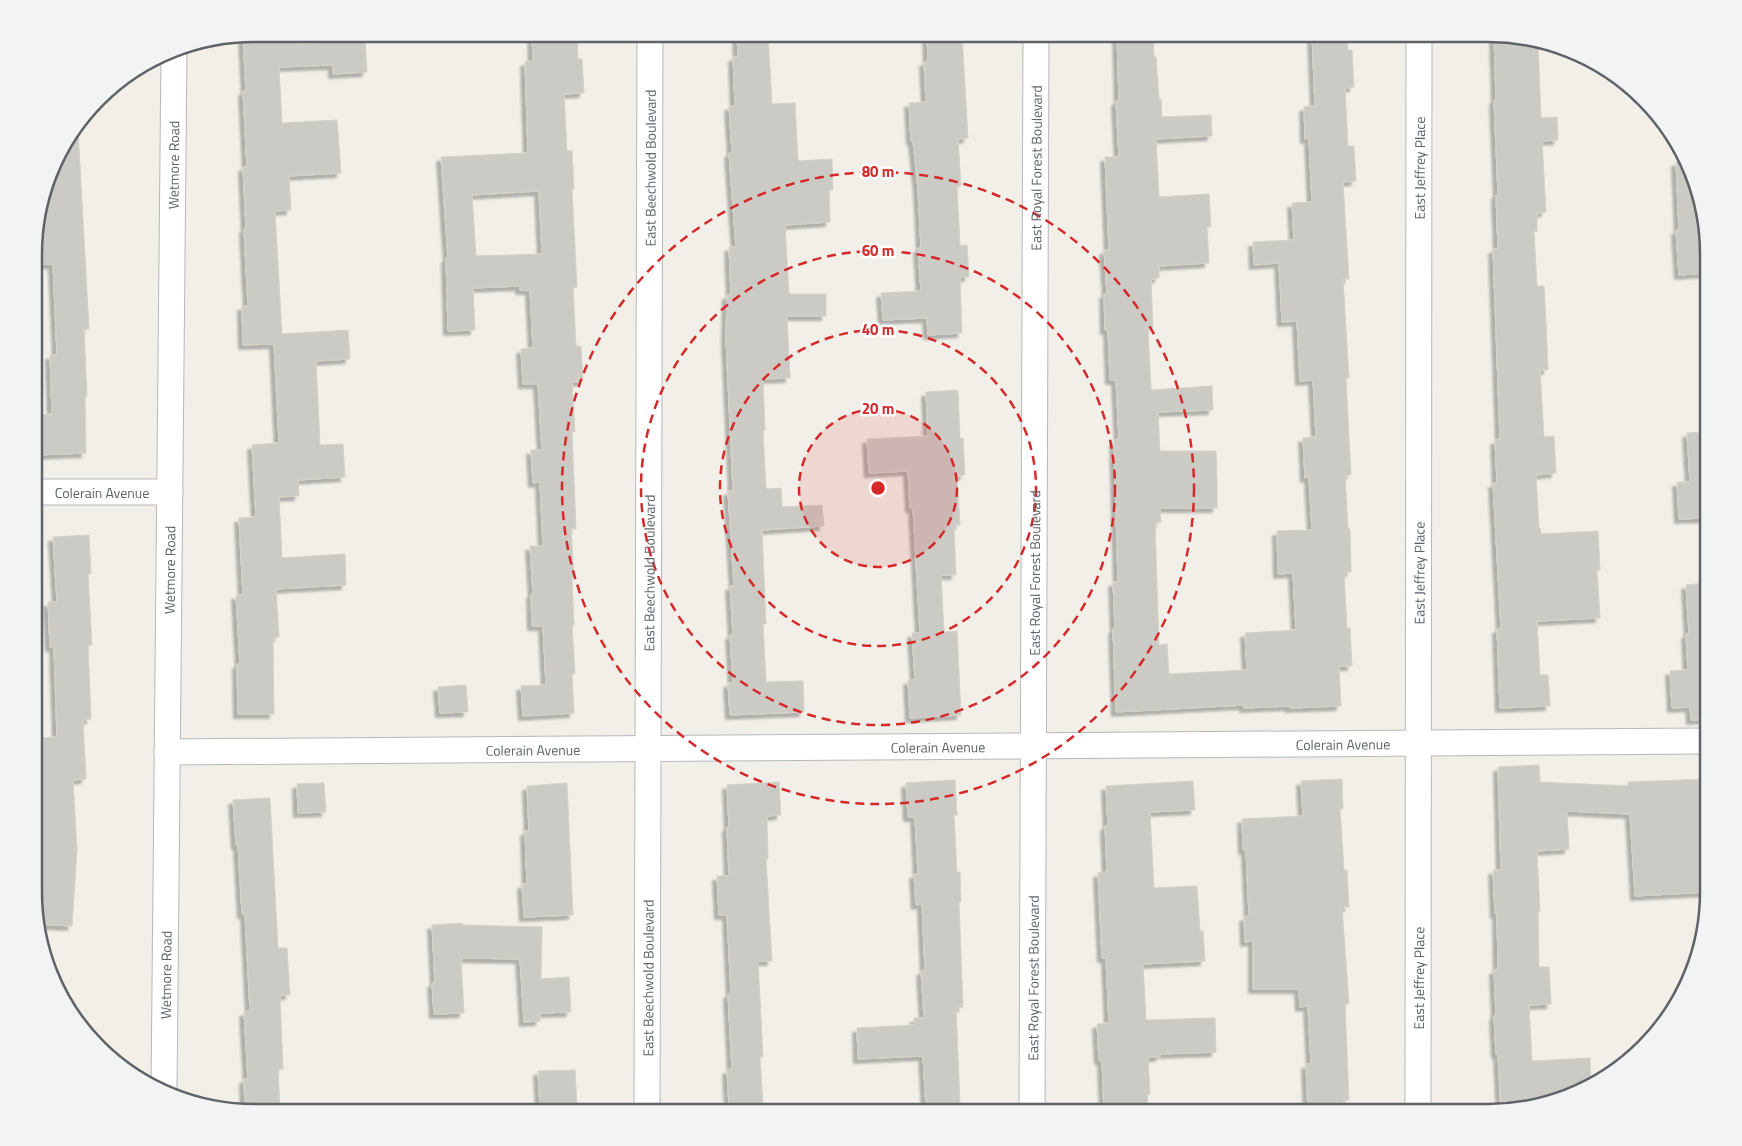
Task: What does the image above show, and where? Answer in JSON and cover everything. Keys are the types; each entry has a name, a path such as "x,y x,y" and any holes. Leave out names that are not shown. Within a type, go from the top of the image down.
{"street":[{"name":"East Beechwold Boulevard","path":"647,1104 650,42"},
{"name":"East Royal Forest Boulevard","path":"1032,1104 1036,42"},
{"name":"East Jeffrey Place","path":"1418,1104 1419,42"},
{"name":"Wetmore Road","path":"164,1083 174,59"},
{"name":"Colerain Avenue","path":"42,492 170,492"},
{"name":"Colerain Avenue","path":"168,752 1700,741"}],"building":[{"path":"297,42 297,44 365,42 367,72 333,74 333,65 279,67 282,123 337,120 341,173 289,176 291,210 275,211 282,334 348,330 350,359 316,361 320,445 343,444 345,477 298,480 299,496 279,497 282,558 345,554 346,585 276,589 279,637 273,638 274,714 238,714 237,664 240,664 236,595 243,595 239,518 256,517 252,445 279,443 274,344 243,345 242,306 248,306 243,167 247,167 243,91 246,91 243,43"},
{"path":"532,42 577,42 578,59 582,59 584,93 564,94 567,151 572,151 574,189 572,190 577,287 573,288 576,346 581,346 583,381 572,382 575,432 572,432 576,529 571,529 574,577 572,577 574,625 572,625 575,674 572,674 574,713 523,716 521,686 546,685 543,626 532,626 531,594 533,594 530,546 543,546 540,482 533,483 531,450 542,450 538,384 523,384 521,349 533,348 530,290 520,290 520,286 473,288 475,330 448,331 446,258 448,258 441,157 528,153 525,62 533,61","holes":["539,191 542,254 476,256 472,195"]},
{"path":"737,42 768,42 772,104 795,103 798,161 832,159 833,190 829,190 830,222 785,225 789,294 826,294 826,316 787,316 790,378 763,379 766,489 781,488 782,507 822,505 824,526 762,530 766,624 763,624 766,682 803,681 804,712 730,715 728,683 733,683 730,635 733,635 730,586 734,586 728,491 733,491 726,338 727,295 731,295 729,247 736,247 729,153 732,152 729,106 735,106 733,57 738,57"},
{"path":"927,42 962,42 968,138 958,139 961,186 957,186 960,246 967,245 969,277 960,277 962,333 928,335 927,318 883,320 881,293 921,291 918,248 921,248 918,189 913,141 911,141 909,103 926,102 924,62 928,61"},
{"path":"1117,42 1153,42 1162,117 1211,115 1212,136 1156,139 1159,197 1209,194 1211,227 1207,227 1209,263 1159,266 1159,278 1151,279 1153,328 1148,328 1151,390 1212,386 1213,410 1158,412 1160,451 1216,451 1217,480 1217,508 1160,508 1161,522 1155,523 1159,645 1167,644 1169,674 1247,670 1245,633 1296,630 1293,573 1278,574 1277,531 1312,530 1309,477 1305,478 1303,438 1316,437 1313,380 1300,381 1297,321 1282,322 1279,263 1254,265 1253,242 1294,240 1292,203 1312,202 1309,138 1305,139 1304,107 1315,106 1312,42 1348,42 1348,50 1352,50 1354,87 1345,88 1348,146 1354,146 1356,181 1343,182 1349,279 1343,279 1349,378 1346,378 1351,475 1345,475 1348,529 1350,529 1351,572 1344,572 1347,628 1350,628 1352,666 1339,666 1341,706 1244,708 1244,705 1116,712 1113,582 1118,582 1114,440 1119,439 1116,380 1110,380 1108,330 1105,330 1104,294 1107,294 1104,250 1109,250 1105,157 1119,157 1116,101 1119,101"},
{"path":"1494,43 1515,44 1538,49 1541,118 1557,117 1558,140 1542,141 1546,212 1537,213 1537,231 1534,231 1537,286 1544,286 1546,322 1548,370 1540,370 1544,437 1554,436 1556,473 1536,475 1539,528 1541,534 1598,531 1600,570 1597,570 1600,618 1537,621 1540,675 1548,675 1550,706 1500,708 1497,629 1501,628 1493,483 1497,483 1495,440 1500,439 1493,249 1498,249 1494,100 1496,100"},
{"path":"78,136 89,329 84,329 87,396 85,397 86,453 42,455 42,415 52,414 50,355 57,355 53,264 42,265 44,227 54,186 64,161"},
{"path":"1676,162 1678,162 1688,186 1695,213 1698,227 1700,274 1679,275 1676,230 1679,230"},
{"path":"958,390 960,439 963,438 965,475 957,476 960,525 954,525 956,575 941,575 944,632 957,631 961,715 910,718 908,680 915,680 912,633 920,633 913,508 910,508 908,471 869,473 867,439 928,436 926,392"},
{"path":"1700,432 1700,518 1679,519 1677,482 1690,482 1687,433"},
{"path":"89,535 91,574 88,574 92,645 88,645 91,719 83,720 86,779 73,780 77,850 72,926 45,924 42,891 42,738 57,737 54,647 50,647 48,602 57,602 53,537"},
{"path":"1700,584 1700,719 1691,720 1690,707 1672,708 1670,671 1688,670 1686,634 1689,634 1686,585"},
{"path":"466,685 468,712 440,713 438,687"},
{"path":"1539,765 1540,782 1628,786 1628,782 1700,779 1700,892 1635,896 1630,814 1567,811 1569,849 1537,851 1540,911 1538,911 1539,967 1549,967 1551,1004 1529,1005 1532,1061 1590,1058 1591,1076 1556,1092 1515,1102 1501,1103 1494,1016 1496,1016 1494,970 1498,969 1497,913 1495,914 1493,870 1501,870 1498,767"},
{"path":"1342,779 1343,809 1340,809 1344,870 1347,870 1349,907 1342,907 1349,1004 1345,1004 1349,1100 1343,1100 1343,1104 1308,1104 1306,1064 1311,1064 1308,1006 1300,1007 1299,989 1253,989 1253,941 1245,942 1244,917 1249,916 1246,850 1243,850 1242,819 1303,816 1301,781"},
{"path":"955,780 957,815 954,815 957,872 960,872 961,902 959,902 963,1007 956,1008 960,1104 926,1104 923,1056 858,1059 857,1028 915,1025 914,1018 924,1018 921,971 925,970 922,904 916,905 914,874 918,874 915,817 908,817 906,783"},
{"path":"1193,781 1195,810 1150,812 1154,888 1197,886 1200,931 1203,931 1205,961 1143,964 1146,1020 1215,1018 1216,1052 1160,1054 1160,1057 1148,1057 1150,1094 1147,1095 1148,1104 1104,1104 1102,1060 1099,1060 1097,1024 1109,1023 1106,958 1102,958 1098,873 1107,872 1105,826 1108,826 1106,786"},
{"path":"779,782 781,815 767,816 768,859 766,859 772,961 758,961 763,1057 760,1057 763,1104 729,1104 727,1070 732,1069 728,994 731,993 727,915 719,915 717,876 729,876 727,785"},
{"path":"324,783 326,812 298,813 297,784"},
{"path":"567,783 573,915 524,917 522,884 527,884 525,831 529,831 527,786"},
{"path":"270,798 278,948 287,948 290,995 280,995 283,1069 278,1069 280,1104 245,1103 244,1079 248,1079 244,1012 250,1011 245,914 242,914 233,800"},
{"path":"462,923 462,925 542,927 541,979 569,977 571,1012 540,1013 540,1021 524,1022 520,959 464,958 461,960 464,1013 434,1014 432,983 435,983 432,925"},
{"path":"575,1070 577,1104 540,1104 538,1071"}]}
